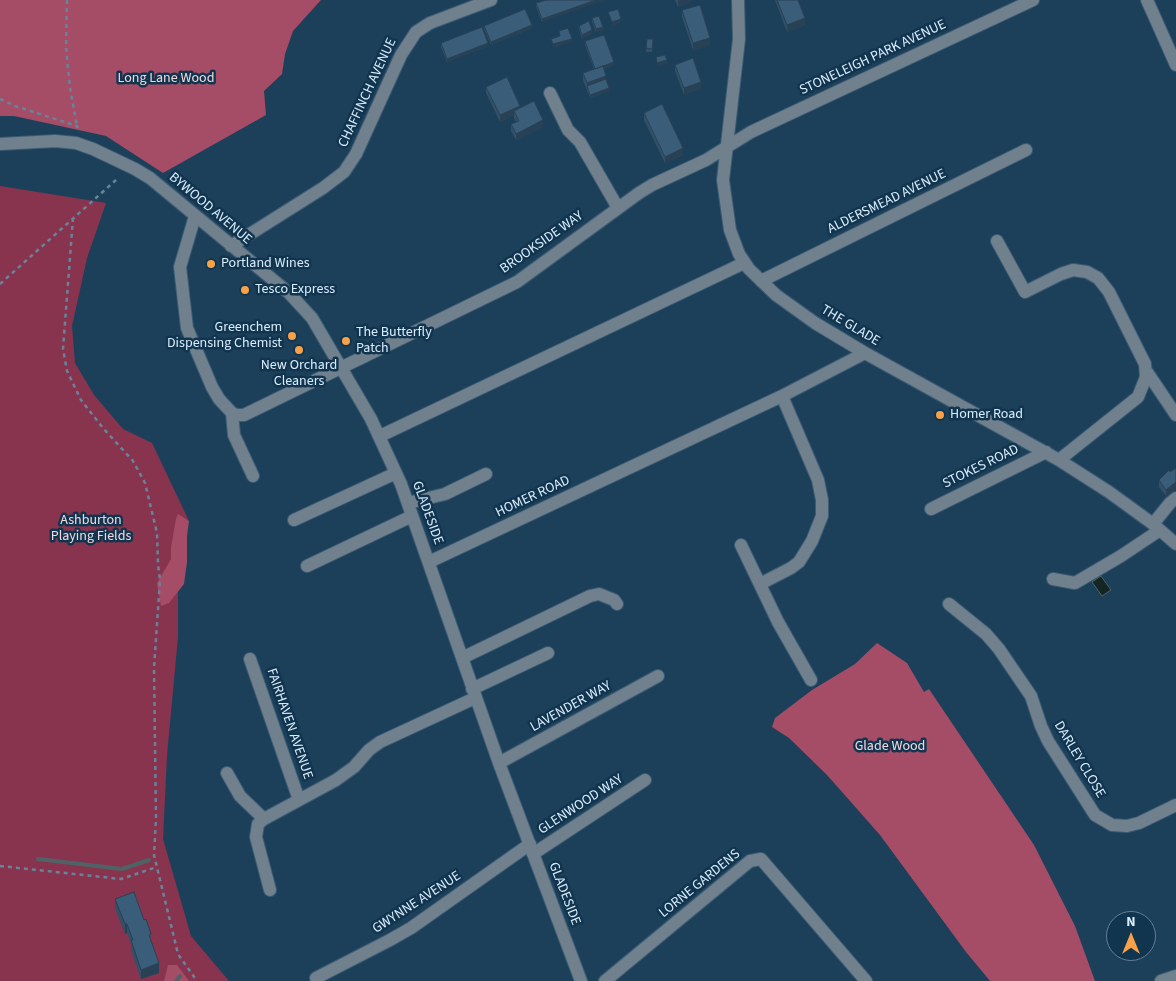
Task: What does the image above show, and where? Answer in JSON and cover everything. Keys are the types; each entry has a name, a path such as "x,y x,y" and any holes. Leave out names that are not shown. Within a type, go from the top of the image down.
{"street":[{"name":"CHAFFINCH AVENUE","path":"231,246 332,183 344,172 356,154 401,55 416,32 430,22 491,0"},
{"name":"THE GLADE","path":"738,0 740,39 723,171 725,204 733,239 744,263 760,281 799,312 865,353 1046,452 1109,492 1176,544"},
{"name":"STONELEIGH PARK AVENUE","path":"727,147 751,132 1033,0"},
{"path":"1146,0 1176,65"},
{"path":"550,93 568,130 580,142 618,208"},
{"name":"BYWOOD AVENUE","path":"0,144 55,141 81,144 119,160 150,178 299,302 315,323 380,436"},
{"name":"BROOKSIDE WAY","path":"232,413 244,415 517,282 652,185 706,160 727,147"},
{"name":"ALDERSMEAD AVENUE","path":"760,281 1026,150"},
{"path":"195,216 180,267 187,328 212,387 232,413 234,435 253,476"},
{"path":"997,241 1025,292 1061,274 1074,270 1087,272 1098,278 1110,292 1144,358 1147,372 1176,415"},
{"path":"380,436 744,263"},
{"name":"HOMER ROAD","path":"429,562 782,396 865,353"},
{"path":"1059,460 1133,402 1142,389 1147,372"},
{"path":"760,584 799,562 812,541 822,516 822,500 818,480 782,396"},
{"name":"GLADESIDE","path":"380,436 408,503 499,763 581,981"},
{"name":"STOKES ROAD","path":"930,509 1046,452"},
{"path":"294,520 396,473"},
{"path":"408,503 445,494 486,474"},
{"path":"1053,579 1075,583 1121,556 1156,527 1170,502 1176,498"},
{"path":"307,566 412,516"},
{"path":"741,545 778,622 811,680"},
{"path":"462,658 590,596 599,594 608,596 617,604"},
{"name":"DARLEY CLOSE","path":"949,604 986,634 999,649 1031,696 1048,741 1095,815 1112,825 1127,826 1139,823 1176,805"},
{"name":"FAIRHAVEN AVENUE","path":"264,819 336,780 380,742 548,653"},
{"name":"FAIRHAVEN AVENUE","path":"250,658 299,800"},
{"name":"LAVENDER WAY","path":"499,763 658,676"},
{"path":"227,773 240,796 264,819 258,824 256,838 270,890"},
{"name":"GLENWOOD WAY","path":"531,849 645,780"},
{"name":"GWYNNE AVENUE","path":"316,978 411,928 531,849"},
{"name":"LORNE GARDENS","path":"605,981 750,861 761,859 866,981"},
{"path":"1161,981 1176,976"}],"path":[{"path":"67,0 66,48 70,88 81,144"},
{"path":"0,98 15,106 77,126"},
{"path":"0,284 116,180"},
{"path":"73,218 63,349 66,371 81,400 133,461 145,482 157,533 160,580 154,668 156,819 154,855 178,954 197,981"},
{"path":"0,866 121,879 157,867"}],"green space":[{"name":"Long Lane Wood","path":"0,0 321,0 293,31 285,54 282,74 264,91 266,115 163,173 106,136 14,116 0,116"},
{"name":"Ashburton Playing Fields","path":"0,186 106,203 87,258 72,326 75,363 94,395 123,429 152,443 188,519 178,558 178,637 167,755 163,839 191,936 229,981 0,981"},
{"path":"178,514 189,521 184,584 169,603 161,606 157,583 171,559 171,547"},
{"name":"Glade Wood","path":"877,643 907,663 924,692 929,689 1034,845 1075,926 1095,981 990,981 966,952 880,835 827,775 789,738 772,727 775,718 812,690 855,664"},
{"path":"168,965 177,965 189,981 164,981"}],"shaded area":[{"path":"1101,576 1111,590 1102,596 1092,582"}],"building":[{"path":"546,0 596,0 542,19 536,3"},
{"path":"777,0 798,0 805,18 787,25"},
{"path":"700,5 710,38 693,43 682,10"},
{"path":"525,9 532,25 491,42 484,26"},
{"path":"618,9 621,19 612,22 608,12"},
{"path":"599,16 603,27 596,29 592,18"},
{"path":"589,21 592,30 582,35 579,26"},
{"path":"482,27 488,43 447,59 441,43"},
{"path":"568,28 572,39 553,44 551,39 560,36 559,31"},
{"path":"604,35 614,62 595,69 585,41"},
{"path":"647,39 653,39 652,49 646,48"},
{"path":"665,55 667,60 657,63 656,57"},
{"path":"693,58 701,82 684,88 675,65"},
{"path":"603,66 606,76 587,83 583,73"},
{"path":"507,77 520,106 500,115 486,87"},
{"path":"606,79 609,88 590,95 587,86"},
{"path":"534,101 543,120 516,134 511,124 519,121 514,111"},
{"path":"662,104 683,148 665,157 644,113"},
{"path":"1176,468 1176,482 1166,490 1159,480 1169,470 1170,472"},
{"path":"134,892 144,920 146,919 151,934 149,935 159,963 141,970 131,940 133,940 115,899"}],"waterway":[{"path":"38,859 122,869 149,860"},
{"path":"176,981 180,976"}],"place":[{"name":"Portland Wines","path":"211,264"},
{"name":"Tesco Express","path":"245,290"},
{"name":"Greenchem Dispensing Chemist","path":"292,336"},
{"name":"The Butterfly Patch","path":"346,341"},
{"name":"New Orchard Cleaners","path":"299,350"},
{"name":"Homer Road","path":"940,415"}]}
